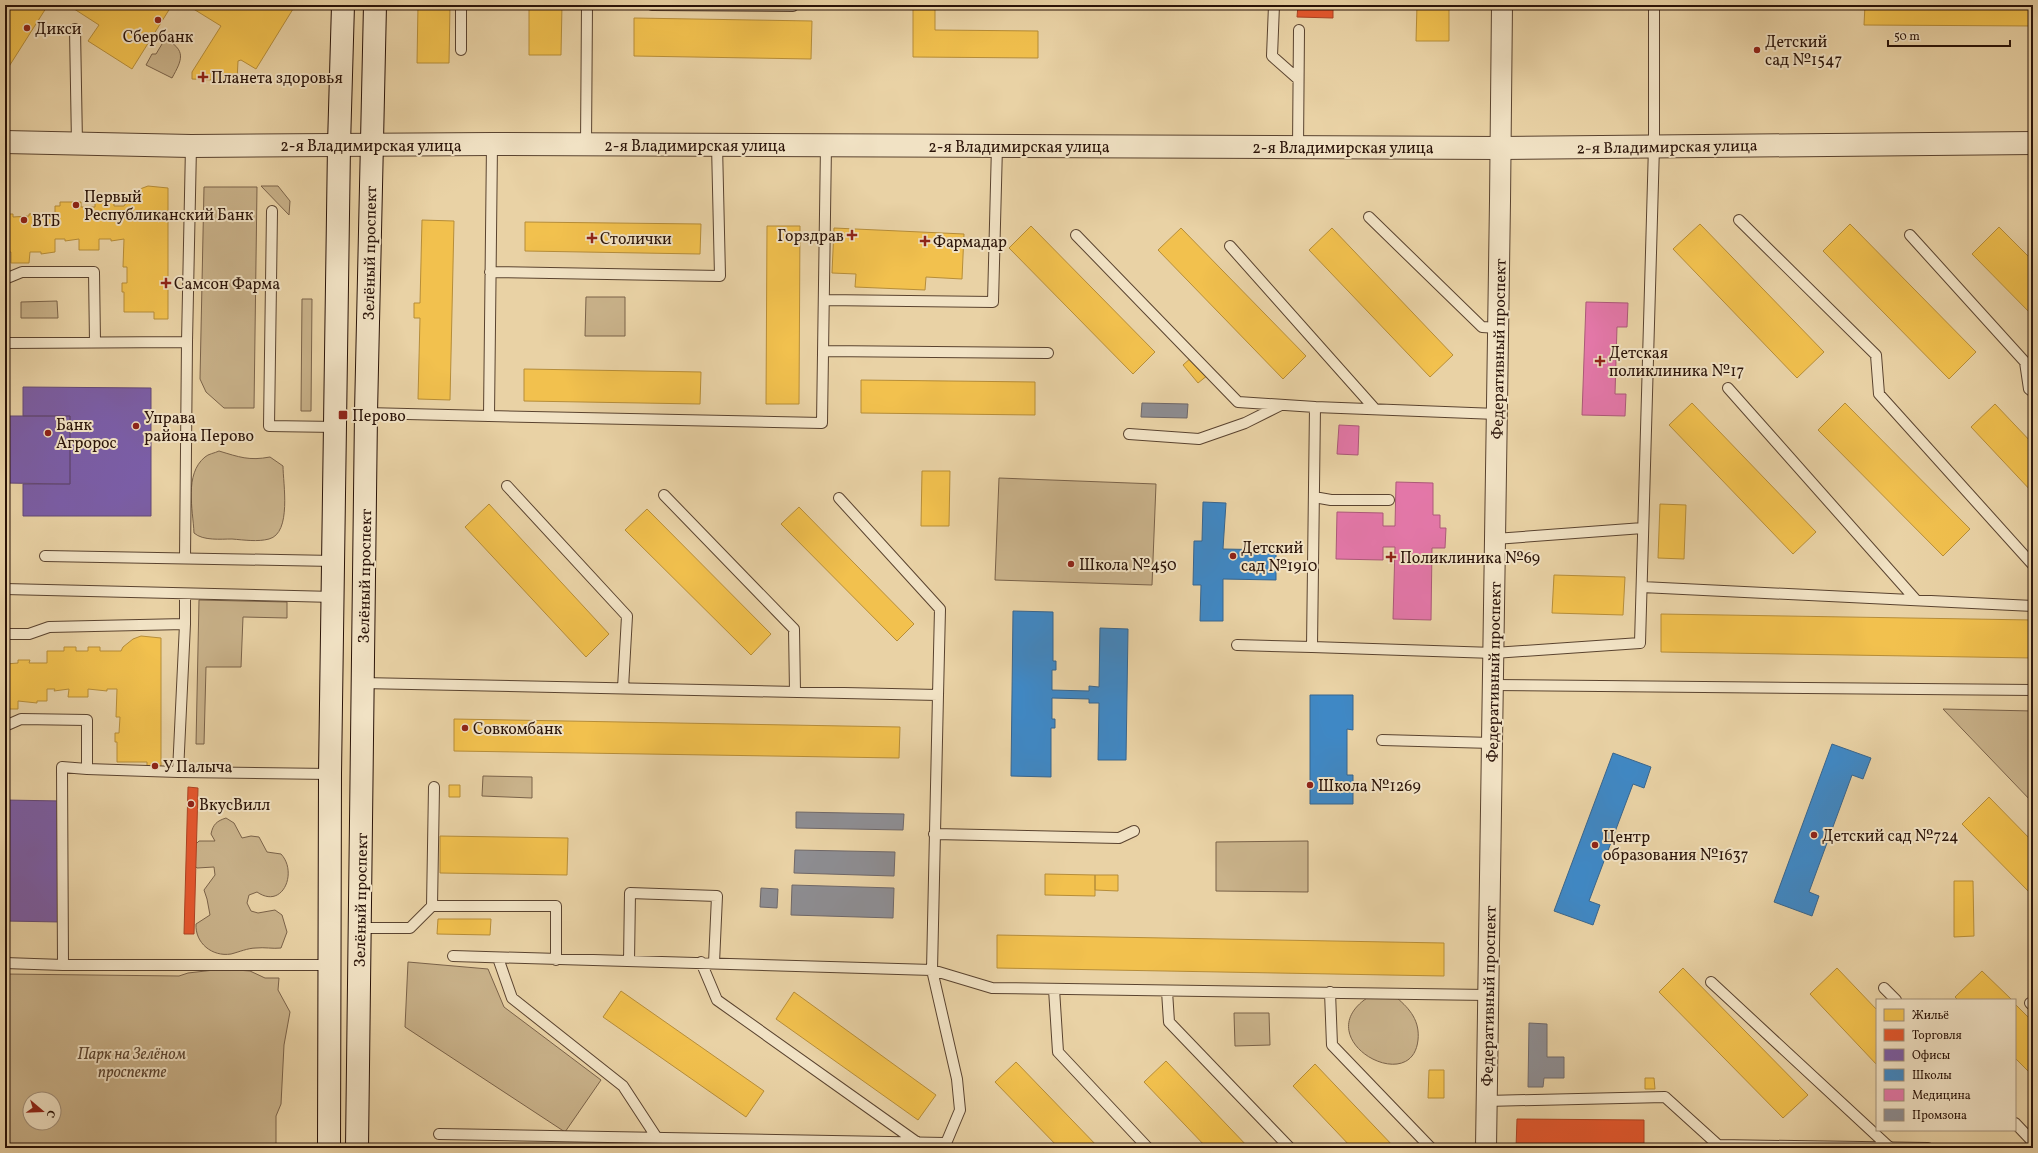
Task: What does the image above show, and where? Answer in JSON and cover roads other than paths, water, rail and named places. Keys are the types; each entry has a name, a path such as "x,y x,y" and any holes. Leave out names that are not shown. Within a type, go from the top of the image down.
{"main road":[{"name":"Зелёный проспект","path":"329,1148 328,965 330,774 334,597 339,145 343,5"},
{"name":"Зелёный проспект","path":"357,1148 366,413 374,5"},
{"name":"2-я Владимирская улица","path":"5,142 191,146 492,144 1500,148 2033,143"}],"street":[{"name":"Федеративный проспект","path":"1486,1148 1502,5"}],"lane":[{"path":"461,5 461,50"},
{"path":"586,145 587,5"},
{"path":"652,5 793,6"},
{"path":"1274,5 1272,56 1298,79"},
{"path":"1237,645 1494,653 1640,643 1654,146 1654,5"},
{"path":"75,29 77,144"},
{"path":"1298,147 1299,30"},
{"path":"490,416 492,144"},
{"path":"490,272 720,276 717,145"},
{"path":"366,413 822,423 826,145"},
{"path":"185,558 191,146"},
{"path":"824,300 993,302 996,146"},
{"path":"272,211 269,426 336,427"},
{"path":"1369,217 1482,326 1498,328"},
{"path":"1739,220 1876,355 1879,394 2033,566"},
{"path":"1076,235 1238,402 1315,407 1497,414"},
{"path":"1910,235 2025,362 2029,389 2033,392"},
{"path":"1230,246 1375,409"},
{"path":"5,279 22,272 94,272 95,342"},
{"path":"5,343 187,342"},
{"path":"823,351 1048,353"},
{"path":"1728,388 1916,600"},
{"path":"1129,434 1199,438 1245,423 1281,405"},
{"path":"1312,647 1315,407"},
{"path":"507,486 628,616 623,688"},
{"path":"664,495 794,629 794,692"},
{"path":"1314,497 1330,500 1389,500"},
{"path":"438,1134 918,1143 945,1146 960,1110 958,1080 932,970 940,609 839,498"},
{"path":"1495,539 1643,528"},
{"path":"45,556 334,561"},
{"path":"1642,587 2033,606"},
{"path":"5,589 334,597"},
{"path":"178,772 185,594"},
{"path":"5,634 30,634 48,627 185,624"},
{"path":"362,683 938,695"},
{"path":"1493,685 2033,690"},
{"path":"5,726 21,719 87,720 87,769"},
{"path":"1382,740 1492,743"},
{"path":"63,965 62,767 178,772 330,774"},
{"path":"360,928 410,928 432,906 434,787"},
{"path":"934,834 1119,838 1134,831"},
{"path":"629,961 630,893 717,896 714,963"},
{"path":"432,906 556,906 556,960"},
{"path":"453,956 556,960 701,962 932,970 992,988 1488,995"},
{"path":"498,958 512,998 623,1086 657,1138"},
{"path":"701,962 717,1000 918,1143"},
{"path":"5,963 63,965 328,965"},
{"path":"1711,982 1889,1147"},
{"path":"1884,988 1895,999"},
{"path":"1054,989 1058,1052 1148,1148"},
{"path":"1167,991 1169,1022 1290,1148"},
{"path":"1330,992 1332,1045 1431,1148"},
{"path":"1486,1101 1665,1097 1718,1145 1928,1148"},
{"path":"2016,1124 2033,1142"}],"place":[{"name":"Сбербанк","path":"158,20"},
{"name":"Дикси","path":"27,28"},
{"name":"Детский сад №1547","path":"1757,50"},
{"name":"Планета здоровья","path":"203,77"},
{"name":"Первый Республиканский Банк","path":"76,205"},
{"name":"ВТБ","path":"24,220"},
{"name":"Горздрав","path":"852,235"},
{"name":"Столички","path":"592,238"},
{"name":"Фармадар","path":"925,241"},
{"name":"Самсон Фарма","path":"166,283"},
{"name":"Детская поликлиника №17","path":"1600,361"},
{"name":"Перово","path":"343,415"},
{"name":"Управа района Перово","path":"136,426"},
{"name":"Банк Агророс","path":"48,433"},
{"name":"Детский сад №1910","path":"1233,556"},
{"name":"Поликлиника №69","path":"1391,557"},
{"name":"Школа №450","path":"1071,564"},
{"name":"Совкомбанк","path":"465,728"},
{"name":"У Палыча","path":"155,766"},
{"name":"Школа №1269","path":"1310,785"},
{"name":"ВкусВилл","path":"191,804"},
{"name":"Детский сад №724","path":"1814,835"},
{"name":"Центр образования №1637","path":"1595,845"}],"park label":[{"name":"Парк на Зелёном проспекте","path":"132,1062"}]}
